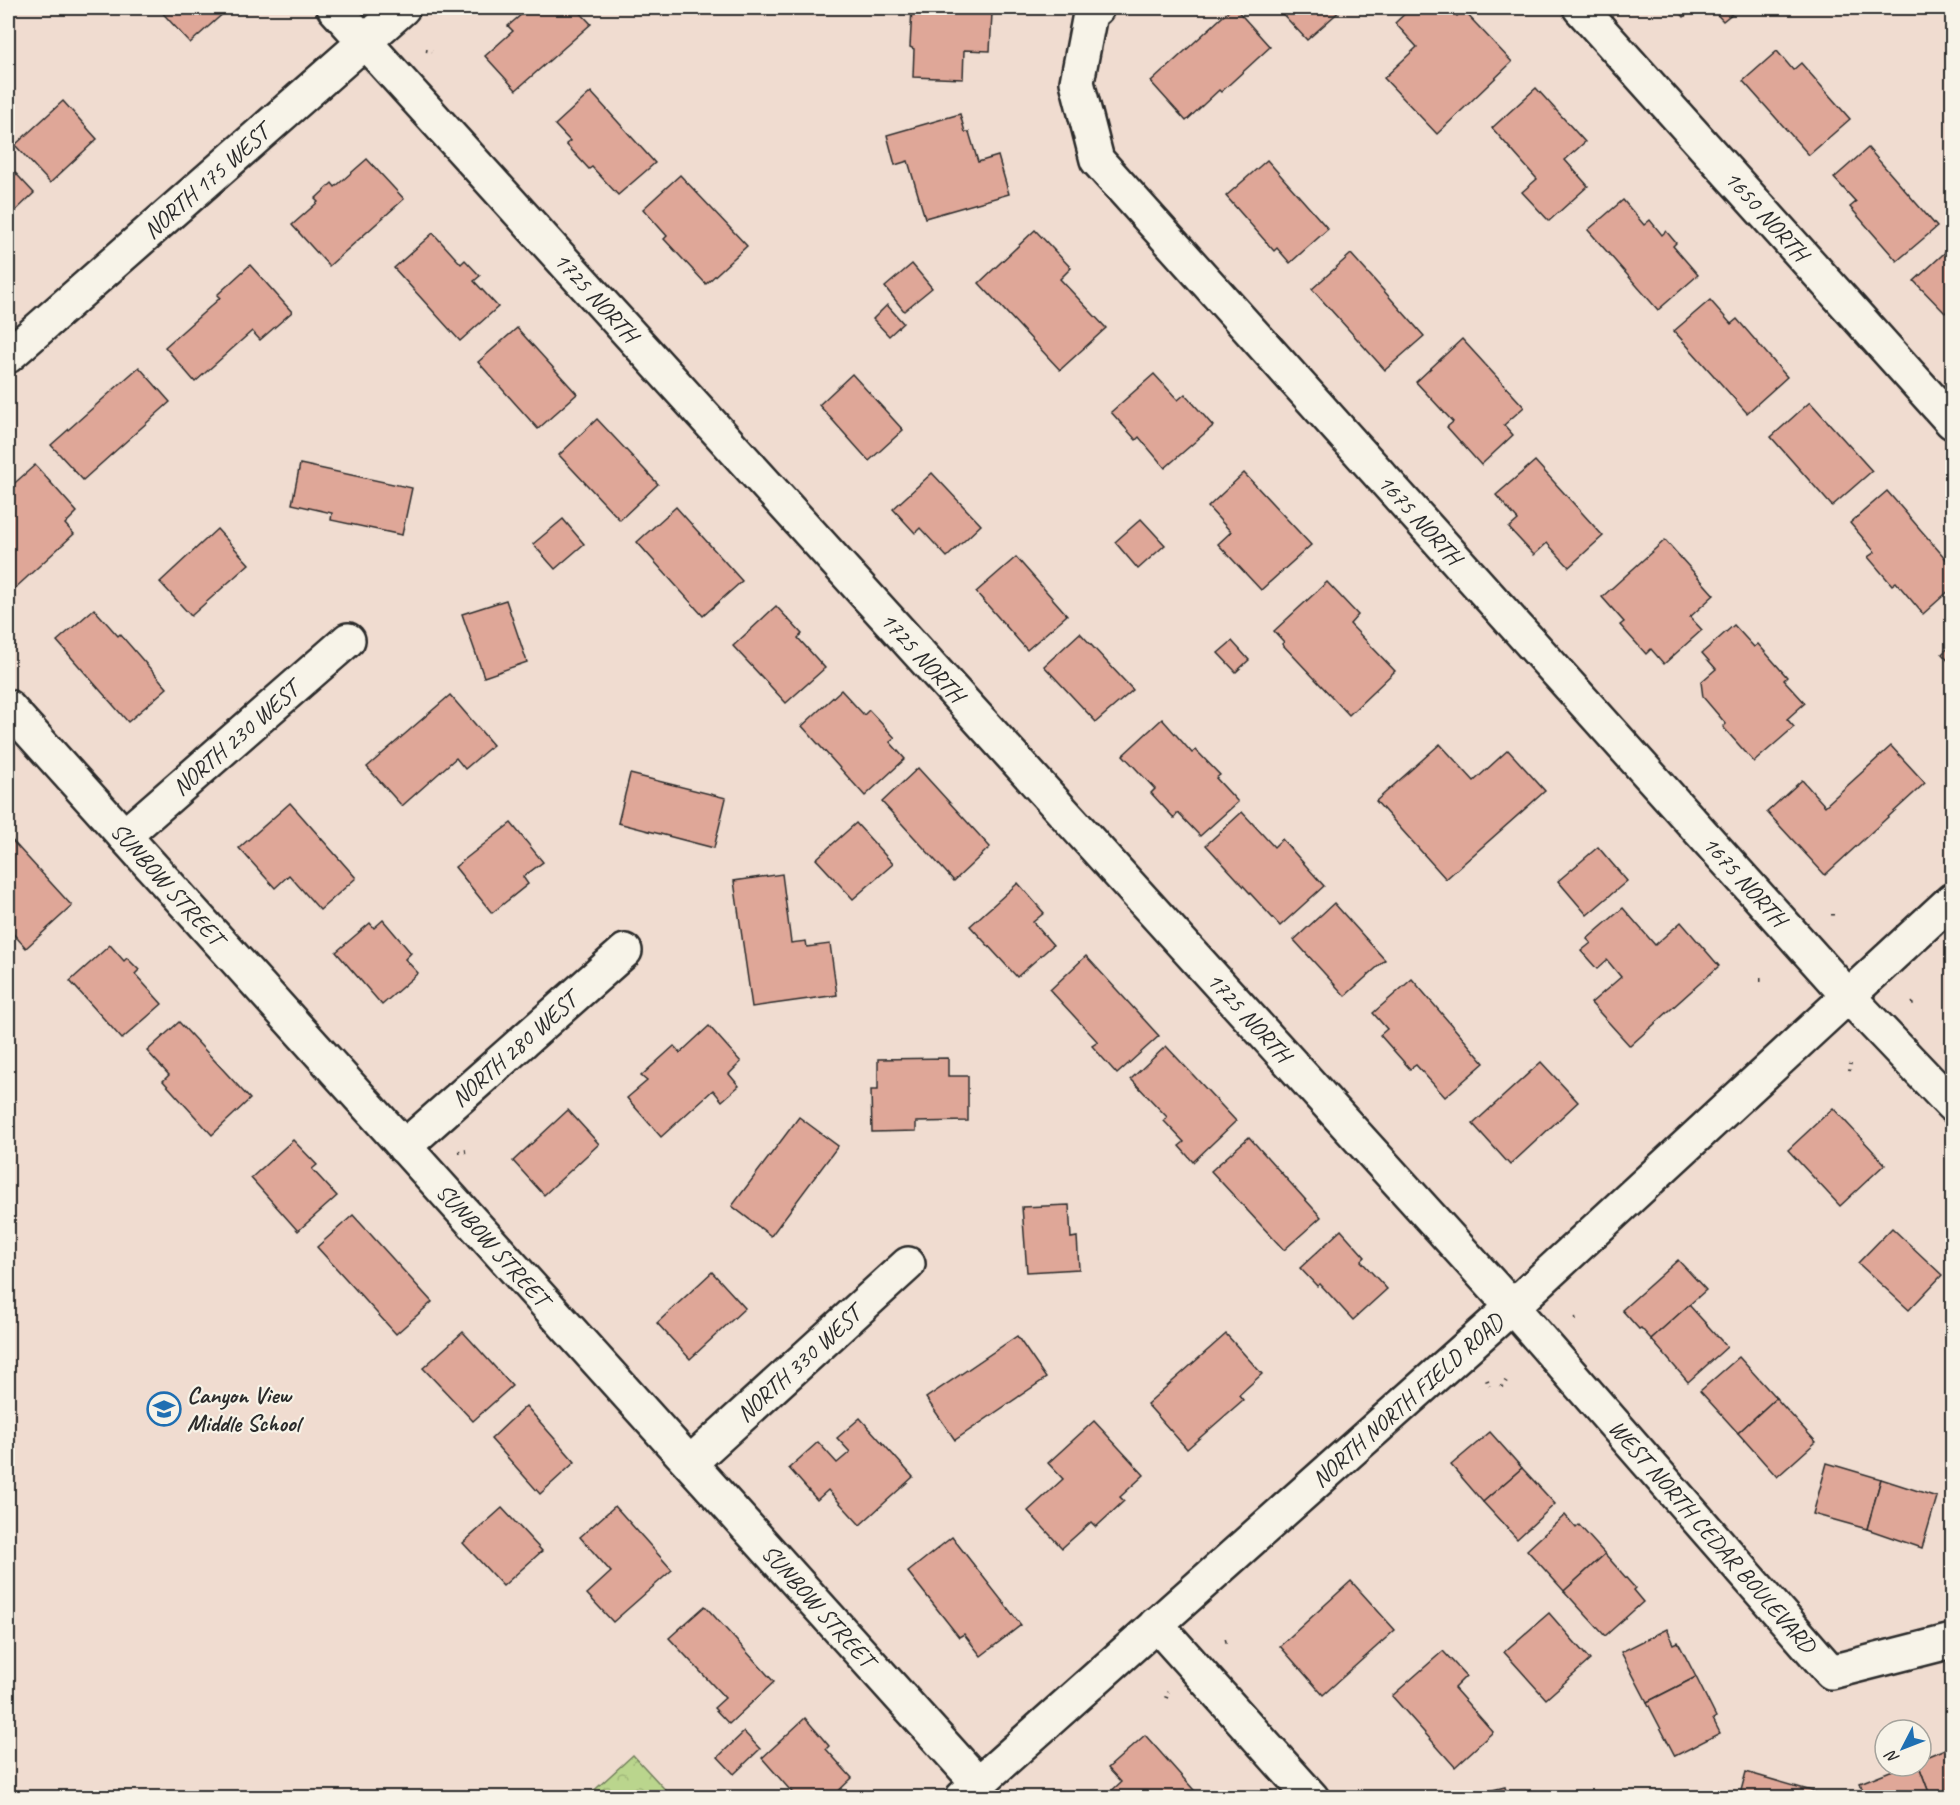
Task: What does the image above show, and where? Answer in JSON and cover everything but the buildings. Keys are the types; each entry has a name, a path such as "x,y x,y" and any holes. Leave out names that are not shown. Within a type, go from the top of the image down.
{"street":[{"name":"1725 NORTH","path":"334,8 1512,1307"},
{"name":"NORTH 175 WEST","path":"8,356 403,8"},
{"name":"1675 NORTH","path":"1096,8 1090,14 1077,82 1097,160 1848,996 1953,1106"},
{"name":"1650 NORTH","path":"1580,8 1953,422"},
{"name":"NORTH 230 WEST","path":"124,836 348,640"},
{"name":"SUNBOW STREET","path":"8,707 690,1463 970,1790"},
{"name":"NORTH NORTH FIELD ROAD","path":"970,1790 1512,1307 1953,900"},
{"name":"NORTH 280 WEST","path":"404,1148 625,951"},
{"name":"NORTH 330 WEST","path":"690,1463 908,1264"},
{"name":"WEST NORTH CEDAR BOULEVARD","path":"1512,1307 1831,1672 1953,1641"},
{"path":"1155,1624 1312,1797"}],"path":[{"path":"426,50 432,51"},
{"path":"1849,1071 1850,1064"},
{"path":"459,1152 466,1151"},
{"path":"1575,1319 1580,1318"},
{"path":"1487,1380 1489,1386"},
{"path":"1502,1387 1506,1381"},
{"path":"1166,1698 1168,1692"}],"green space":[{"path":"633,1755 672,1797 587,1797"}],"place":[{"name":"Canyon View Middle School","path":"164,1409"}]}
